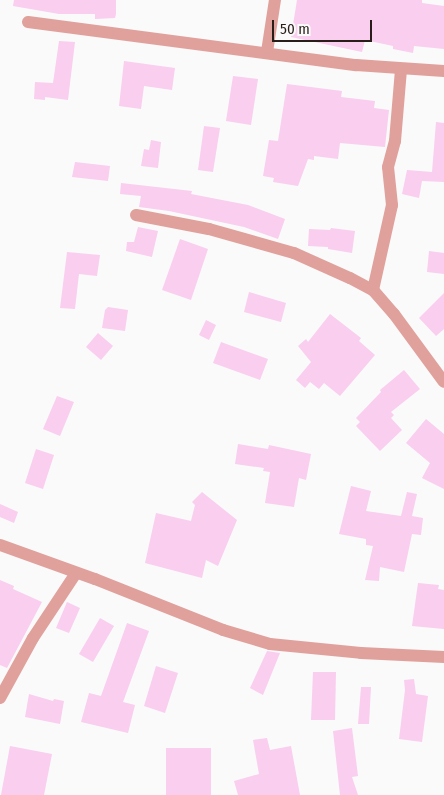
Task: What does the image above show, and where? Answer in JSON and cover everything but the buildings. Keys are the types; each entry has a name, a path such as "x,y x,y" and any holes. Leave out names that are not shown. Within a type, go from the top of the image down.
{"street":[{"path":"267,52 275,0"},
{"path":"28,22 401,69 444,71"},
{"path":"373,290 392,205 388,167 395,141 401,69"},
{"path":"136,215 209,230 294,253 373,290 394,314 444,382"},
{"path":"0,545 223,630 270,644 361,653 444,657"},
{"path":"0,698 33,638 76,573"}]}
